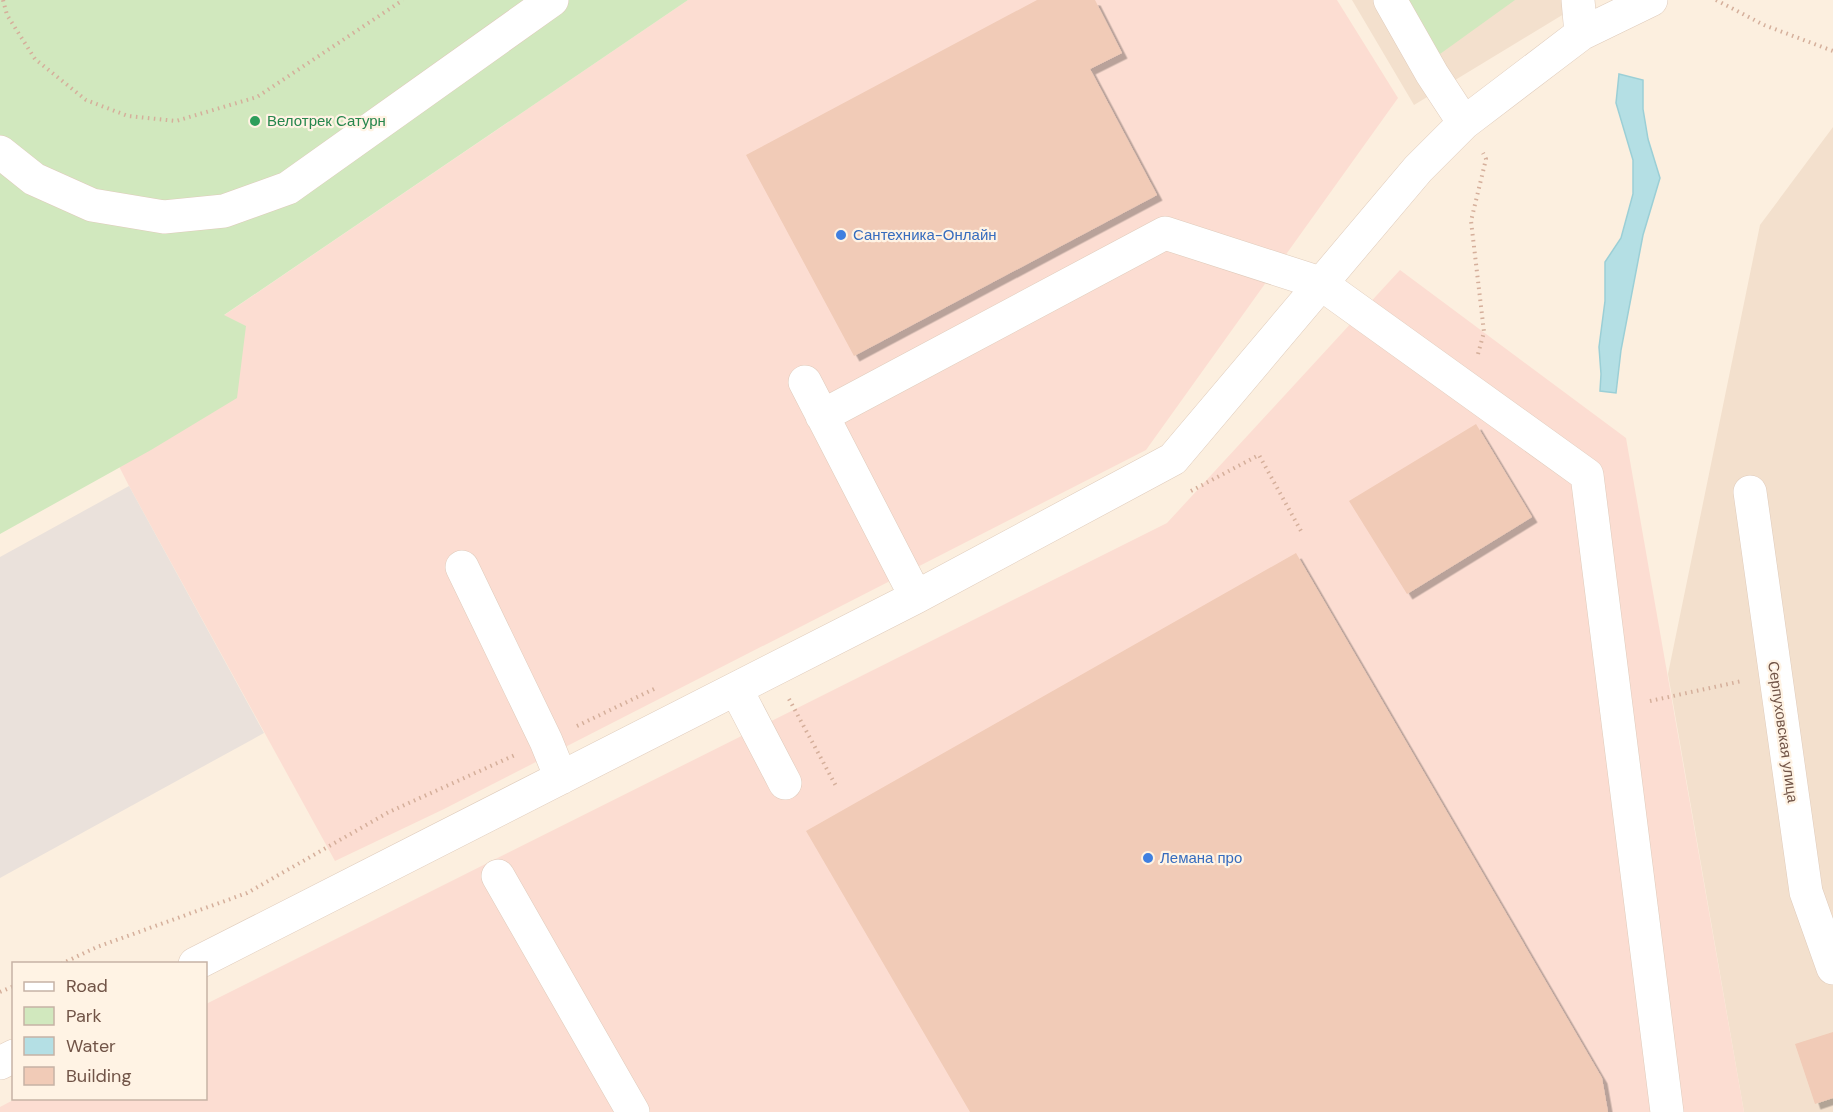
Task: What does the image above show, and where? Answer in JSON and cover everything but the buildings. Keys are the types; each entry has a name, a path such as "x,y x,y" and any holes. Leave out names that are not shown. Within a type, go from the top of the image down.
{"street":[{"path":"0,152 34,179 92,205 164,217 224,211 288,188 552,0"},
{"path":"1390,0 1432,74 1464,123"},
{"path":"1578,0 1581,34"},
{"path":"197,962 916,597 1173,459 1418,169 1464,123 1581,34 1651,0"},
{"path":"822,416 1165,233 1320,283 1587,475 1667,1112"},
{"path":"805,382 916,597"},
{"name":"Серпуховская улица","path":"1750,492 1806,892 1833,968"},
{"path":"462,567 546,741 561,778"},
{"path":"736,689 785,783"},
{"path":"498,876 633,1112"}],"path":[{"path":"3,0 7,15 34,59 86,100 128,116 176,121 257,97 403,0"},
{"path":"1716,0 1764,25 1833,51"},
{"path":"1464,123 1486,159 1471,221 1484,332 1468,389"},
{"path":"774,670 836,786"},
{"path":"1616,708 1775,674"},
{"path":"63,962 97,947 247,892 389,812 546,741 662,685"}],"shaded area":[{"path":"688,0 1337,0 1398,98 1146,450 444,809 335,861 129,486 89,407"},
{"path":"1352,0 1587,0 1414,105"},
{"path":"1833,127 1833,1112 1744,1112 1668,674 1760,225"},
{"path":"1400,270 1626,438 1744,1112 0,1112 0,1107 13,1100 207,1100 207,1003 1167,523"},
{"path":"129,486 264,733 0,878 0,557"}],"green space":[{"name":"Велотрек Сатурн","path":"0,0 688,0 224,315 246,326 237,398 151,450 0,534"},
{"path":"1402,0 1515,0 1440,54"}],"water":[{"path":"1619,74 1643,80 1643,109 1648,139 1660,178 1643,235 1621,350 1616,393 1600,391 1599,347 1605,301 1605,262 1621,238 1633,194 1633,160 1616,103"}],"place":[{"name":"Велотрек Сатурн","path":"255,121"},
{"name":"Сантехника-Онлайн","path":"841,235"},
{"name":"Лемана про","path":"1148,858"}]}
